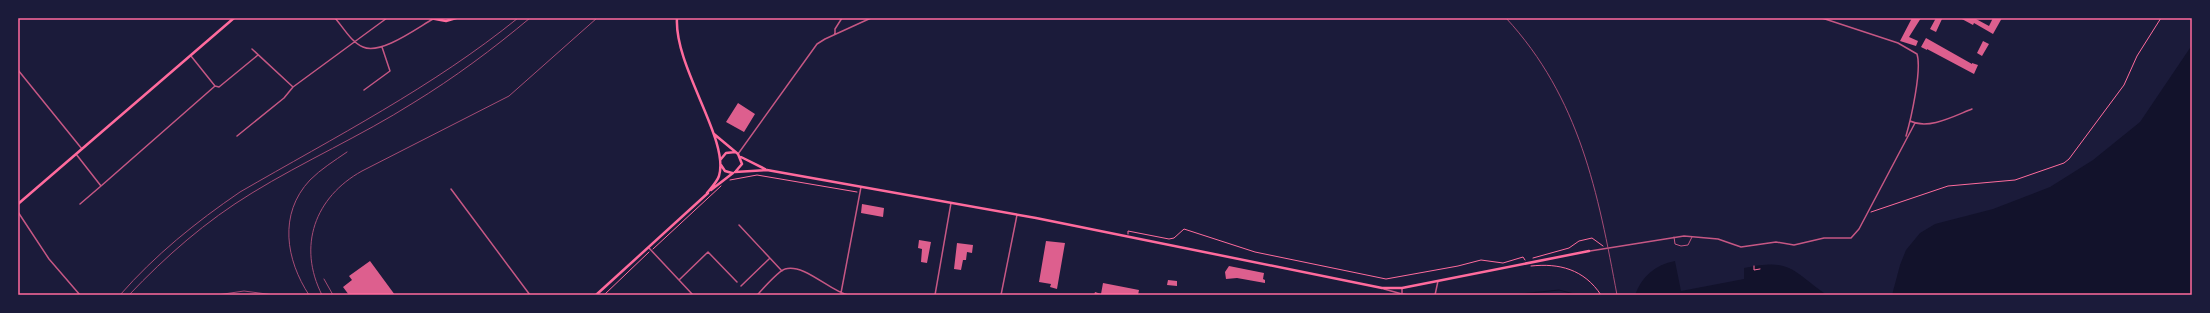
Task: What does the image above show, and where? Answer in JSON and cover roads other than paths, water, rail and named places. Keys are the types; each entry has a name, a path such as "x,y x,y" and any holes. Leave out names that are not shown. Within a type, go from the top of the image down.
{"main road":[{"path":"18,204 234,18"},
{"path":"432,18 446,21 456,18"},
{"path":"678,18 678,34 682,55 714,134 720,163 725,171 734,172 767,170 1017,215 1382,288 1402,288 1589,251"},
{"path":"714,134 738,154 767,170"},
{"path":"707,193 717,180 720,163 726,153 738,154"},
{"path":"596,295 707,193 734,172 742,164 738,154"}],"street":[{"path":"335,18 355,42 369,49 382,47 432,18"},
{"path":"237,136 284,98 293,87 387,18"},
{"path":"835,34 835,29 842,18"},
{"path":"738,154 817,44 835,34 871,18"},
{"path":"1822,18 1898,43 1917,54 1917,67 1910,121 1905,139"},
{"path":"364,90 390,71 382,47"},
{"path":"252,49 293,87"},
{"path":"80,204 215,86 219,87 258,55"},
{"path":"191,56 215,86"},
{"path":"18,70 82,149"},
{"path":"1910,121 1915,123 1937,122 1972,109"},
{"path":"1589,251 1674,237 1692,236 1718,239 1741,247 1776,242 1794,245 1824,238 1851,238 1856,234 1905,139 1915,123"},
{"path":"76,154 101,186"},
{"path":"841,293 861,187"},
{"path":"451,190 530,295"},
{"path":"935,295 952,203"},
{"path":"18,212 50,259 80,295"},
{"path":"1001,295 1017,215"},
{"path":"738,225 782,271"},
{"path":"648,247 693,295"},
{"path":"679,280 708,252 738,282"},
{"path":"741,286 770,259"},
{"path":"757,295 782,271 788,269 812,275 841,293 848,295"},
{"path":"1436,295 1438,281"},
{"path":"1382,288 1409,295"},
{"path":"1402,288 1402,294"}],"lane":[{"path":"1674,237 1676,244 1681,246 1688,245 1692,236"}],"waterway":[{"path":"1511,295 1559,290 1578,295"}],"railway":[{"path":"120,295 147,266 177,240 240,192 418,89 486,43 518,18"},
{"path":"129,295 172,253 219,215 272,181 393,115 443,84 473,63 530,18"},
{"path":"322,295 315,277 311,259 311,241 315,224 322,209 332,194 362,171 509,96 597,18"},
{"path":"1506,18 1531,49 1552,81 1569,114 1582,148 1593,184 1617,295"},
{"path":"309,295 295,267 291,252 289,237 293,207 300,193 310,180 347,152"},
{"path":"324,279 333,295"},
{"path":"217,295 244,291 274,295"}]}
